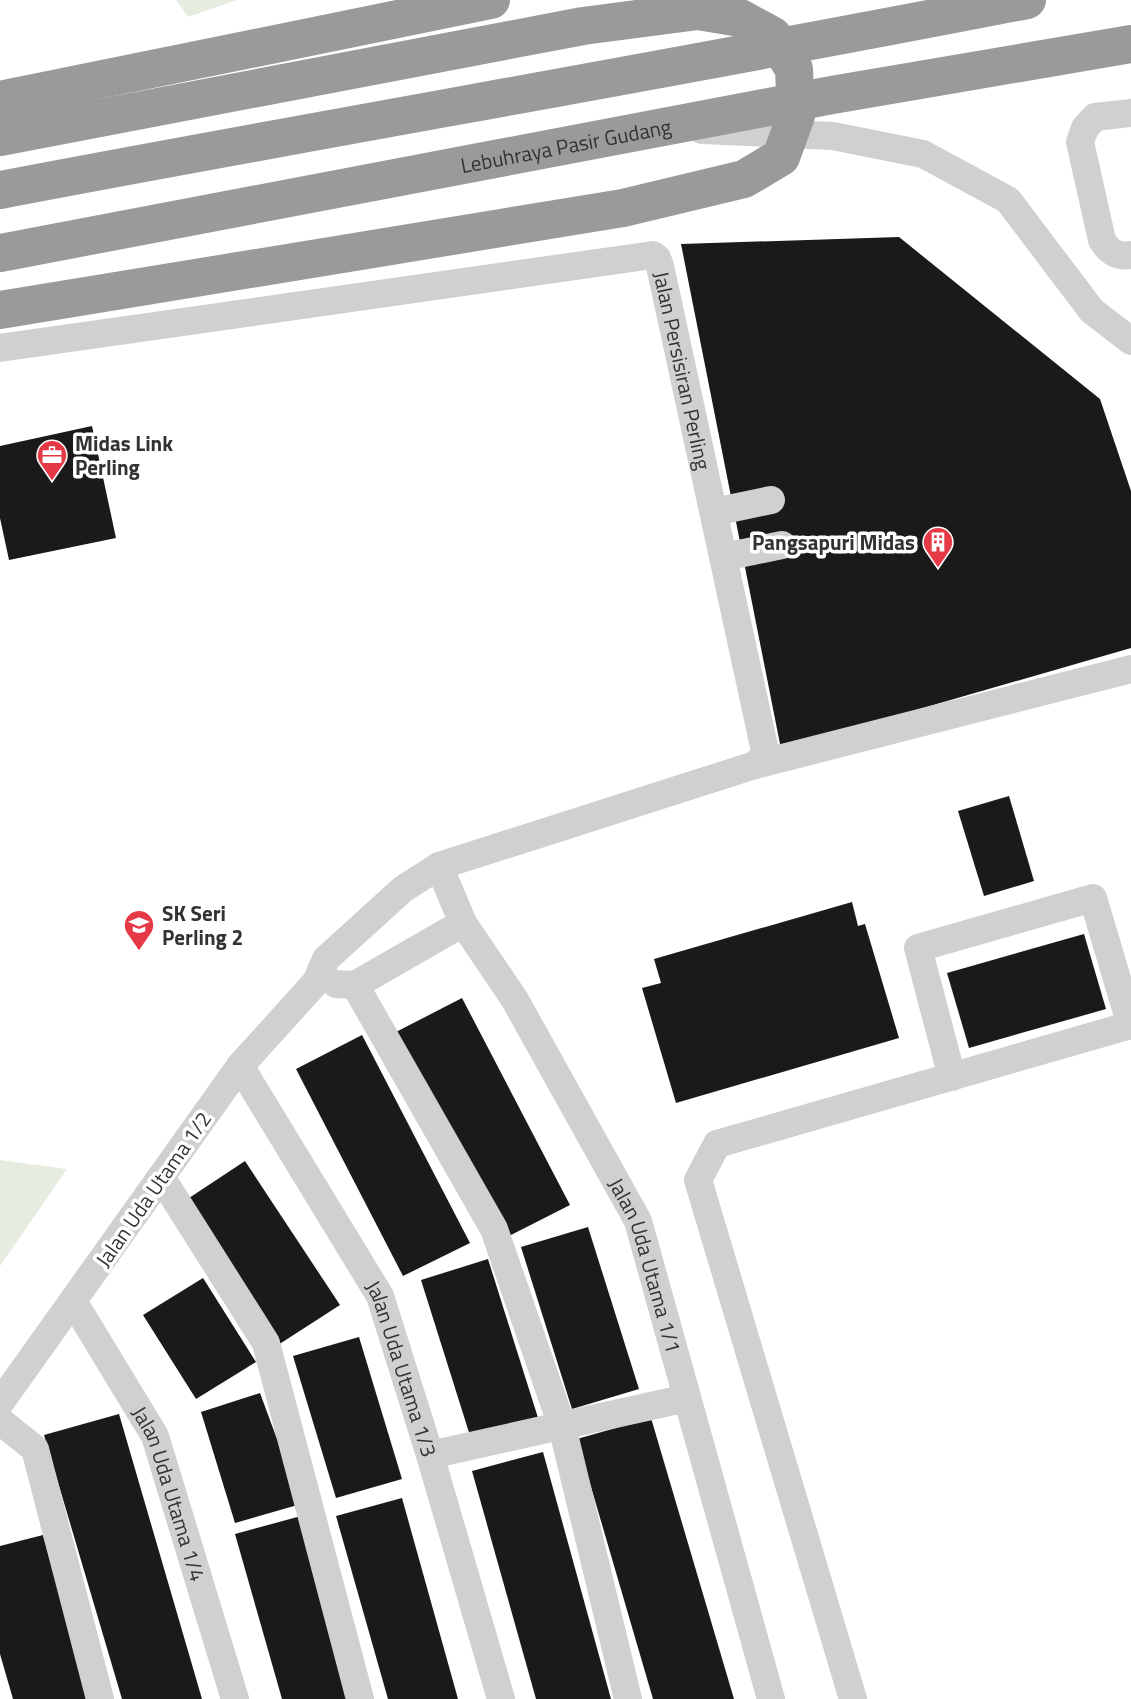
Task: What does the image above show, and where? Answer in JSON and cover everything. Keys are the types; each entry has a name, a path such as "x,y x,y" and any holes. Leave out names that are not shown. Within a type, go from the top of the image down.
{"highway":[{"path":"0,100 491,0"},
{"path":"0,190 1027,0"},
{"path":"0,137 583,26 698,11 740,18 773,36 794,69 796,116 781,157 744,179 623,208 0,310"},
{"name":"Lebuhraya Pasir Gudang","path":"0,253 832,95 1131,44"}],"street":[{"path":"1131,113 1095,117 1085,128 1080,142 1102,240 1107,249 1121,256 1131,256"},
{"path":"657,128 833,136 923,153 1008,200 1092,311 1131,341"},
{"name":"Jalan Persisiran Perling","path":"0,348 653,255 660,266 764,744 762,758 755,765"},
{"path":"714,512 772,500"},
{"path":"723,557 782,545"},
{"path":"439,866 755,765 1131,669"},
{"name":"Jalan Uda Utama 1/1","path":"439,866 463,923 515,1000 638,1220 771,1699"},
{"name":"Jalan Uda Utama 1/2","path":"0,1403 240,1066 316,982 326,959 403,889 439,866"},
{"path":"853,1699 698,1180 717,1144 952,1077 1131,1025 1093,898 918,948 952,1077"},
{"path":"316,982 355,985 463,923"},
{"path":"355,985 494,1230 562,1426 628,1699"},
{"name":"Jalan Uda Utama 1/3","path":"240,1066 380,1296 430,1455 501,1699"},
{"path":"161,1177 265,1343 360,1699"},
{"name":"Jalan Uda Utama 1/4","path":"73,1301 155,1436 235,1699"},
{"path":"430,1455 687,1398"},
{"path":"0,1421 35,1449 100,1699"}],"shaded area":[{"path":"176,0 237,0 188,17"},
{"path":"0,1160 67,1169 0,1266"}],"building":[{"name":"Pangsapuri Midas","path":"899,237 1100,399 1131,491 1131,648 781,749 681,244"},
{"name":"Midas Link Perling","path":"92,426 116,538 9,560 0,518 0,446"},
{"path":"1009,796 1034,881 984,896 958,811"},
{"path":"852,902 858,926 865,924 899,1038 676,1103 642,988 661,983 654,959"},
{"path":"1084,934 1106,1009 969,1048 947,973"},
{"path":"462,998 570,1205 503,1239 396,1032"},
{"path":"362,1035 470,1243 403,1276 296,1069"},
{"path":"245,1161 340,1305 278,1345 183,1202"},
{"path":"588,1227 639,1389 572,1409 521,1247"},
{"path":"488,1259 539,1421 472,1442 421,1280"},
{"path":"203,1278 256,1362 196,1399 143,1315"},
{"path":"359,1337 402,1479 336,1498 293,1356"},
{"path":"260,1393 301,1504 235,1523 201,1412"},
{"path":"119,1414 202,1699 122,1699 44,1435"},
{"path":"651,1418 734,1699 653,1699 577,1439"},
{"path":"543,1452 611,1699 536,1699 472,1471"},
{"path":"402,1498 458,1699 388,1699 336,1516"},
{"path":"301,1516 352,1699 282,1699 235,1534"},
{"path":"43,1535 88,1699 13,1699 0,1654 0,1546"}],"place":[{"name":"Midas Link Perling","path":"52,482"},
{"name":"Pangsapuri Midas","path":"938,569"},
{"name":"SK Seri Perling 2","path":"139,952"}]}
